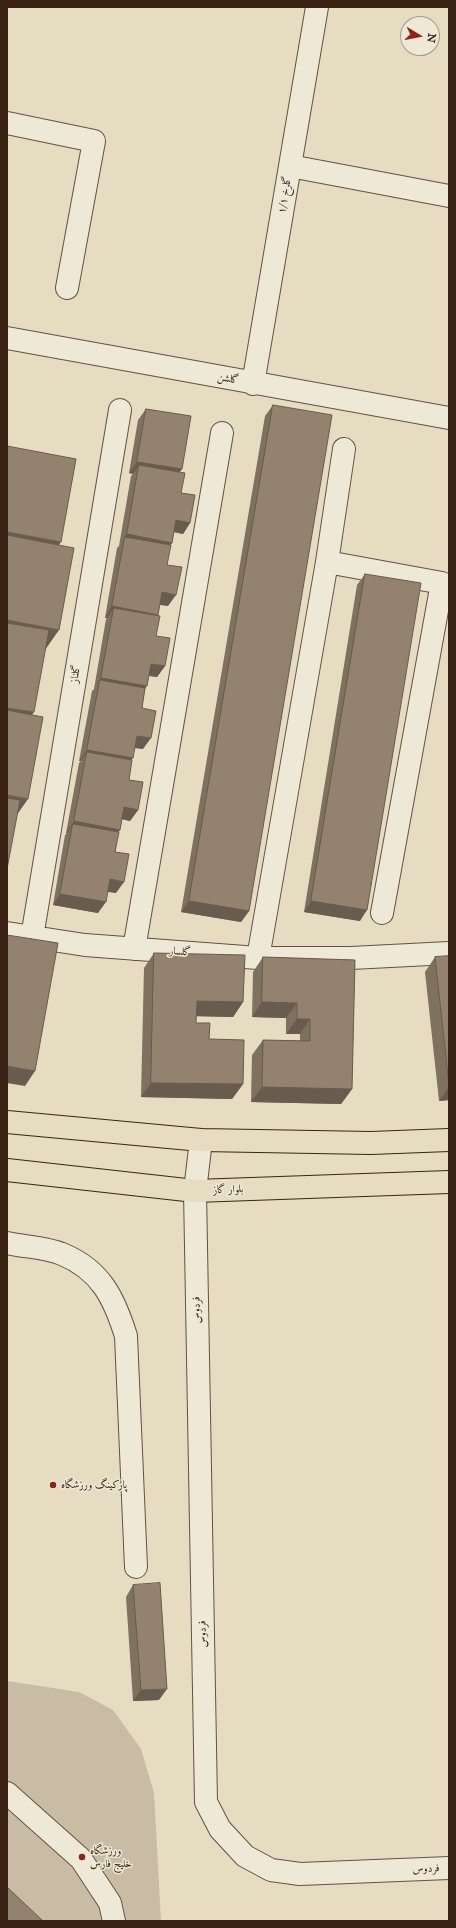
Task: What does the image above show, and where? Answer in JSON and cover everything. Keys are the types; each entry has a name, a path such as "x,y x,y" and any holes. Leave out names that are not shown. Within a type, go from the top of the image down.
{"main road":[{"path":"7,1122 201,1140 371,1143 449,1140"},
{"name":"بلوار گاز","path":"7,1170 195,1191 449,1182"}],"street":[{"name":"گلرخ ۱/۱","path":"253,384 317,7"},
{"path":"7,122 94,140 67,288"},
{"path":"290,166 449,196"},
{"name":"گلشن","path":"7,338 253,384 449,418"},
{"name":"گلناز","path":"32,937 120,410"},
{"path":"134,949 222,433"},
{"path":"258,958 327,562 344,449"},
{"path":"327,562 442,584 382,913"},
{"name":"گلسار","path":"7,934 85,945 258,958 351,958 449,953"},
{"name":"فردوس","path":"201,1140 195,1191 206,1802 220,1829 245,1856 271,1870 300,1874 449,1868"},
{"path":"7,1243 61,1254 84,1266 101,1280 117,1307 126,1336 136,1567"},
{"path":"7,1793 81,1859 110,1903 114,1921"}],"shaded area":[{"name":"ورزشگاه خلیج فارس","path":"7,1681 79,1692 113,1710 141,1749 154,1793 161,1921 7,1921"}],"building":[{"path":"273,405 332,415 249,911 189,901"},
{"path":"146,409 191,416 182,469 137,462"},
{"path":"7,446 76,459 61,542 7,532"},
{"path":"139,465 185,473 181,493 195,495 190,523 176,520 172,543 127,534"},
{"path":"7,535 74,548 59,630 7,620"},
{"path":"125,537 171,545 167,565 182,567 176,595 162,592 158,615 112,606"},
{"path":"365,574 421,583 367,910 311,901"},
{"path":"114,608 160,616 156,636 170,638 165,666 151,664 147,686 101,678"},
{"path":"7,623 49,630 34,712 7,708"},
{"path":"100,680 145,688 142,708 156,711 151,738 137,736 133,758 87,750"},
{"path":"7,710 43,717 28,799 7,795"},
{"path":"87,752 132,760 129,780 143,782 138,810 124,807 120,830 74,821"},
{"path":"7,798 20,800 7,869"},
{"path":"73,824 119,832 115,852 129,854 124,882 110,879 106,902 60,894"},
{"path":"7,935 58,943 35,1071 7,1066"},
{"path":"154,953 245,955 243,1002 197,1001 196,1023 210,1023 209,1039 244,1040 243,1084 151,1083"},
{"path":"449,956 449,1085 435,957"},
{"path":"263,957 355,960 352,1089 262,1087 263,1040 310,1041 310,1019 297,1019 297,1003 262,1002"},
{"path":"160,1583 167,1689 141,1690 133,1585"},
{"path":"7,1887 43,1921 7,1921"}],"place":[{"name":"پارکینگ ورزشگاه","path":"53,1485"},
{"name":"ورزشگاه خلیج فارس","path":"82,1857"}]}
